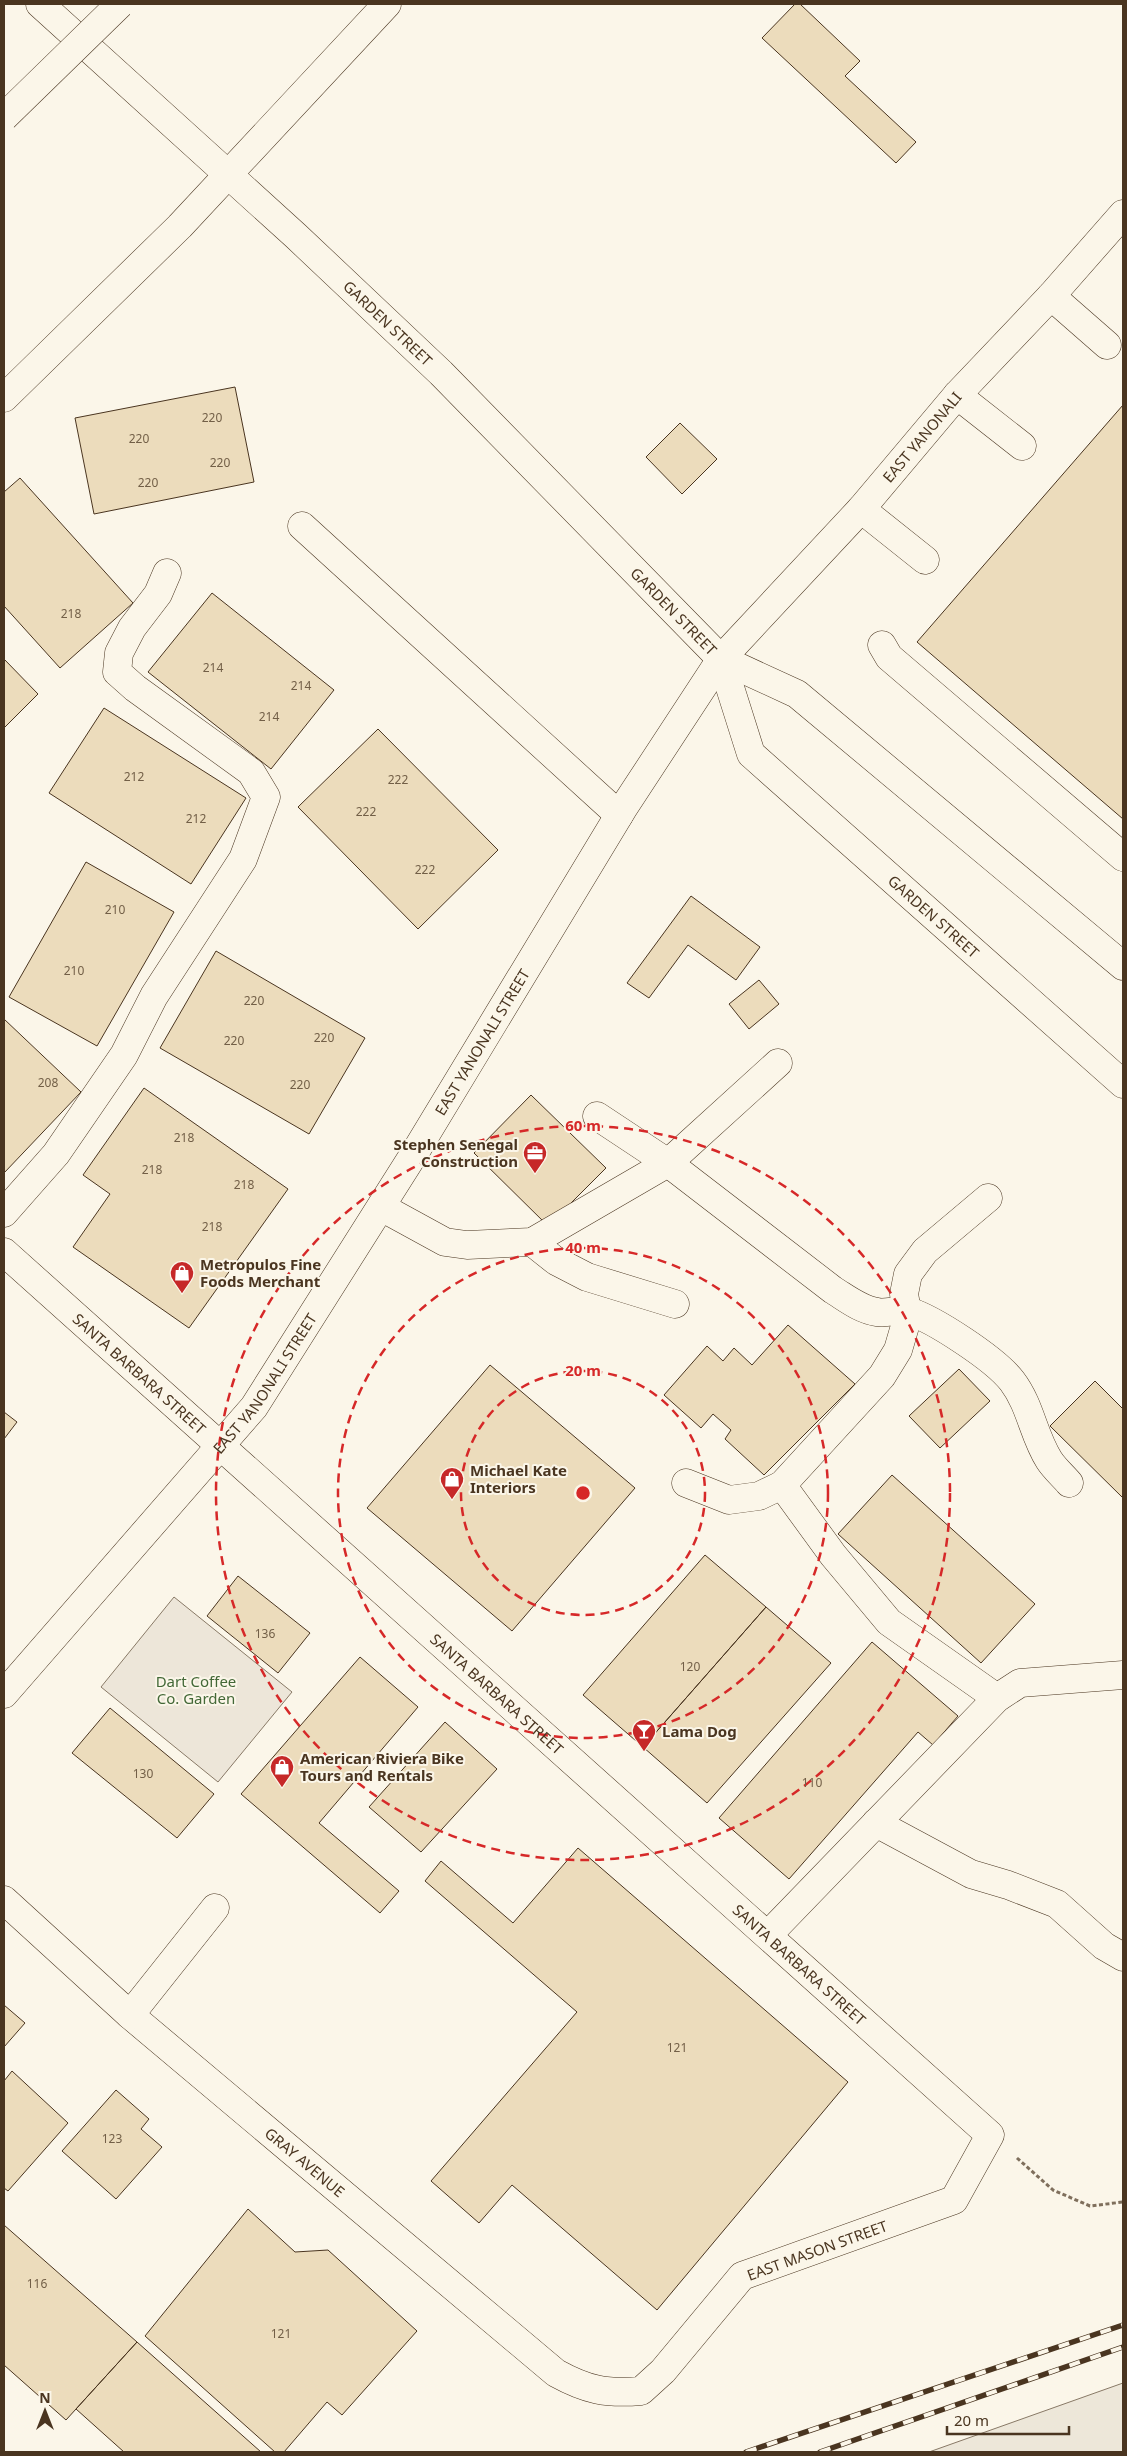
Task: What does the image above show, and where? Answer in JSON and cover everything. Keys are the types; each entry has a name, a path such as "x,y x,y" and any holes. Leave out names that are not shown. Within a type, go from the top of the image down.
{"main road":[{"name":"GARDEN STREET","path":"40,4 441,373 721,660 798,694 1123,966"},
{"path":"4,117 120,4"},
{"path":"4,398 160,245 228,175 387,4"},
{"name":"EAST YANONALI","path":"721,660 861,509 957,395 1121,223"},
{"path":"1051,296 1107,345"},
{"path":"957,395 1022,446"},
{"path":"861,509 925,560"},
{"path":"302,526 619,815"},
{"path":"4,1213 56,1154 124,1055 154,996 243,859 266,797 251,772 135,688 117,672 118,653 132,628 158,594 167,573"},
{"path":"882,644 889,657 1123,857"},
{"name":"GARDEN STREET","path":"721,660 751,754 1123,1084"},
{"name":"EAST YANONALI STREET","path":"4,1694 254,1407 381,1206 619,815 721,660"},
{"path":"381,1206 445,1242 467,1245 532,1242 668,1163 778,1063"},
{"path":"597,1116 668,1163 833,1290 858,1305 877,1312 907,1311 948,1331 1011,1380 1029,1410 1039,1440 1049,1461 1069,1483"},
{"path":"686,1483 729,1500 759,1496 782,1485 882,1376 898,1350 907,1311 904,1294 908,1274 925,1251 988,1198"},
{"path":"532,1242 556,1262 587,1277 675,1304"},
{"name":"SANTA BARBARA STREET","path":"4,1252 990,2135"},
{"path":"782,1485 834,1555 889,1622 997,1698"},
{"path":"768,1936 997,1698 1020,1683 1123,1675"},
{"path":"876,1824 971,1874 1008,1885 1057,1904 1104,1946 1123,1957"},
{"name":"GRAY AVENUE","path":"4,1900 130,2015 556,2373 579,2386 603,2392 623,2392"},
{"path":"130,2015 215,1908"},
{"name":"EAST MASON STREET","path":"623,2392 641,2391 663,2370 742,2276 954,2200 990,2135"}],"path":[{"path":"990,2135 1053,2190 1090,2206 1123,2202"}],"green space":[{"name":"Dart Coffee Co. Garden","path":"174,1597 292,1692 218,1782 101,1687"}],"shaded area":[{"path":"1123,2383 1123,2452 929,2452"}],"building":[{"path":"795,4 800,4 860,61 845,76 916,142 896,163 762,38"},
{"path":"235,387 254,482 94,514 75,418"},
{"path":"1123,405 1123,819 917,642"},
{"path":"680,423 717,459 682,494 646,457"},
{"path":"20,478 133,603 60,668 4,606 4,492"},
{"path":"212,593 334,690 271,769 148,672"},
{"path":"4,659 38,694 4,728"},
{"path":"104,708 246,798 191,884 49,793"},
{"path":"378,729 498,850 418,929 298,807"},
{"path":"86,862 174,912 97,1046 9,997"},
{"path":"691,896 760,947 736,980 688,945 649,998 627,983"},
{"path":"216,951 365,1038 309,1134 160,1048"},
{"path":"759,980 779,1004 749,1029 729,1004"},
{"path":"4,1019 81,1092 4,1173"},
{"path":"144,1088 288,1189 189,1328 73,1247 110,1194 83,1175"},
{"path":"531,1095 606,1168 548,1226 474,1153"},
{"path":"788,1325 855,1384 764,1475 725,1439 731,1430 713,1414 701,1428 664,1395 707,1346 723,1361 734,1348 752,1365"},
{"path":"490,1365 635,1488 512,1631 367,1508"},
{"path":"959,1369 990,1401 940,1448 909,1416"},
{"path":"1095,1381 1123,1409 1123,1498 1050,1426"},
{"path":"4,1412 17,1422 4,1439"},
{"path":"892,1475 1035,1604 981,1663 838,1534"},
{"path":"705,1555 766,1607 643,1747 583,1695"},
{"path":"238,1576 310,1633 278,1673 207,1616"},
{"path":"766,1607 831,1663 707,1803 643,1747"},
{"path":"872,1642 958,1716 933,1745 918,1732 789,1879 719,1818"},
{"path":"360,1657 418,1707 319,1823 399,1891 380,1913 241,1794"},
{"path":"110,1708 214,1794 177,1838 72,1753"},
{"path":"445,1722 497,1769 421,1852 369,1807"},
{"path":"578,1848 848,2082 657,2310 512,2185 479,2223 431,2181 577,2012 425,1881 441,1861 513,1923"},
{"path":"4,2005 25,2023 4,2047"},
{"path":"12,2071 68,2123 8,2191 4,2188 4,2081"},
{"path":"116,2090 149,2119 141,2129 162,2147 116,2199 62,2151"},
{"path":"248,2209 295,2252 328,2250 417,2331 342,2415 327,2402 284,2452 275,2452 145,2336"},
{"path":"4,2225 137,2342 66,2420 4,2365"},
{"path":"137,2342 261,2452 124,2452 76,2409"}],"railway":[{"path":"746,2452 1123,2325"},
{"path":"820,2452 1123,2347"}],"place":[{"name":"Stephen Senegal Construction","path":"535,1174"},
{"name":"Metropulos Fine Foods Merchant","path":"182,1294"},
{"name":"Michael Kate Interiors","path":"452,1500"},
{"name":"Lama Dog","path":"644,1752"},
{"name":"American Riviera Bike Tours and Rentals","path":"282,1788"}]}
